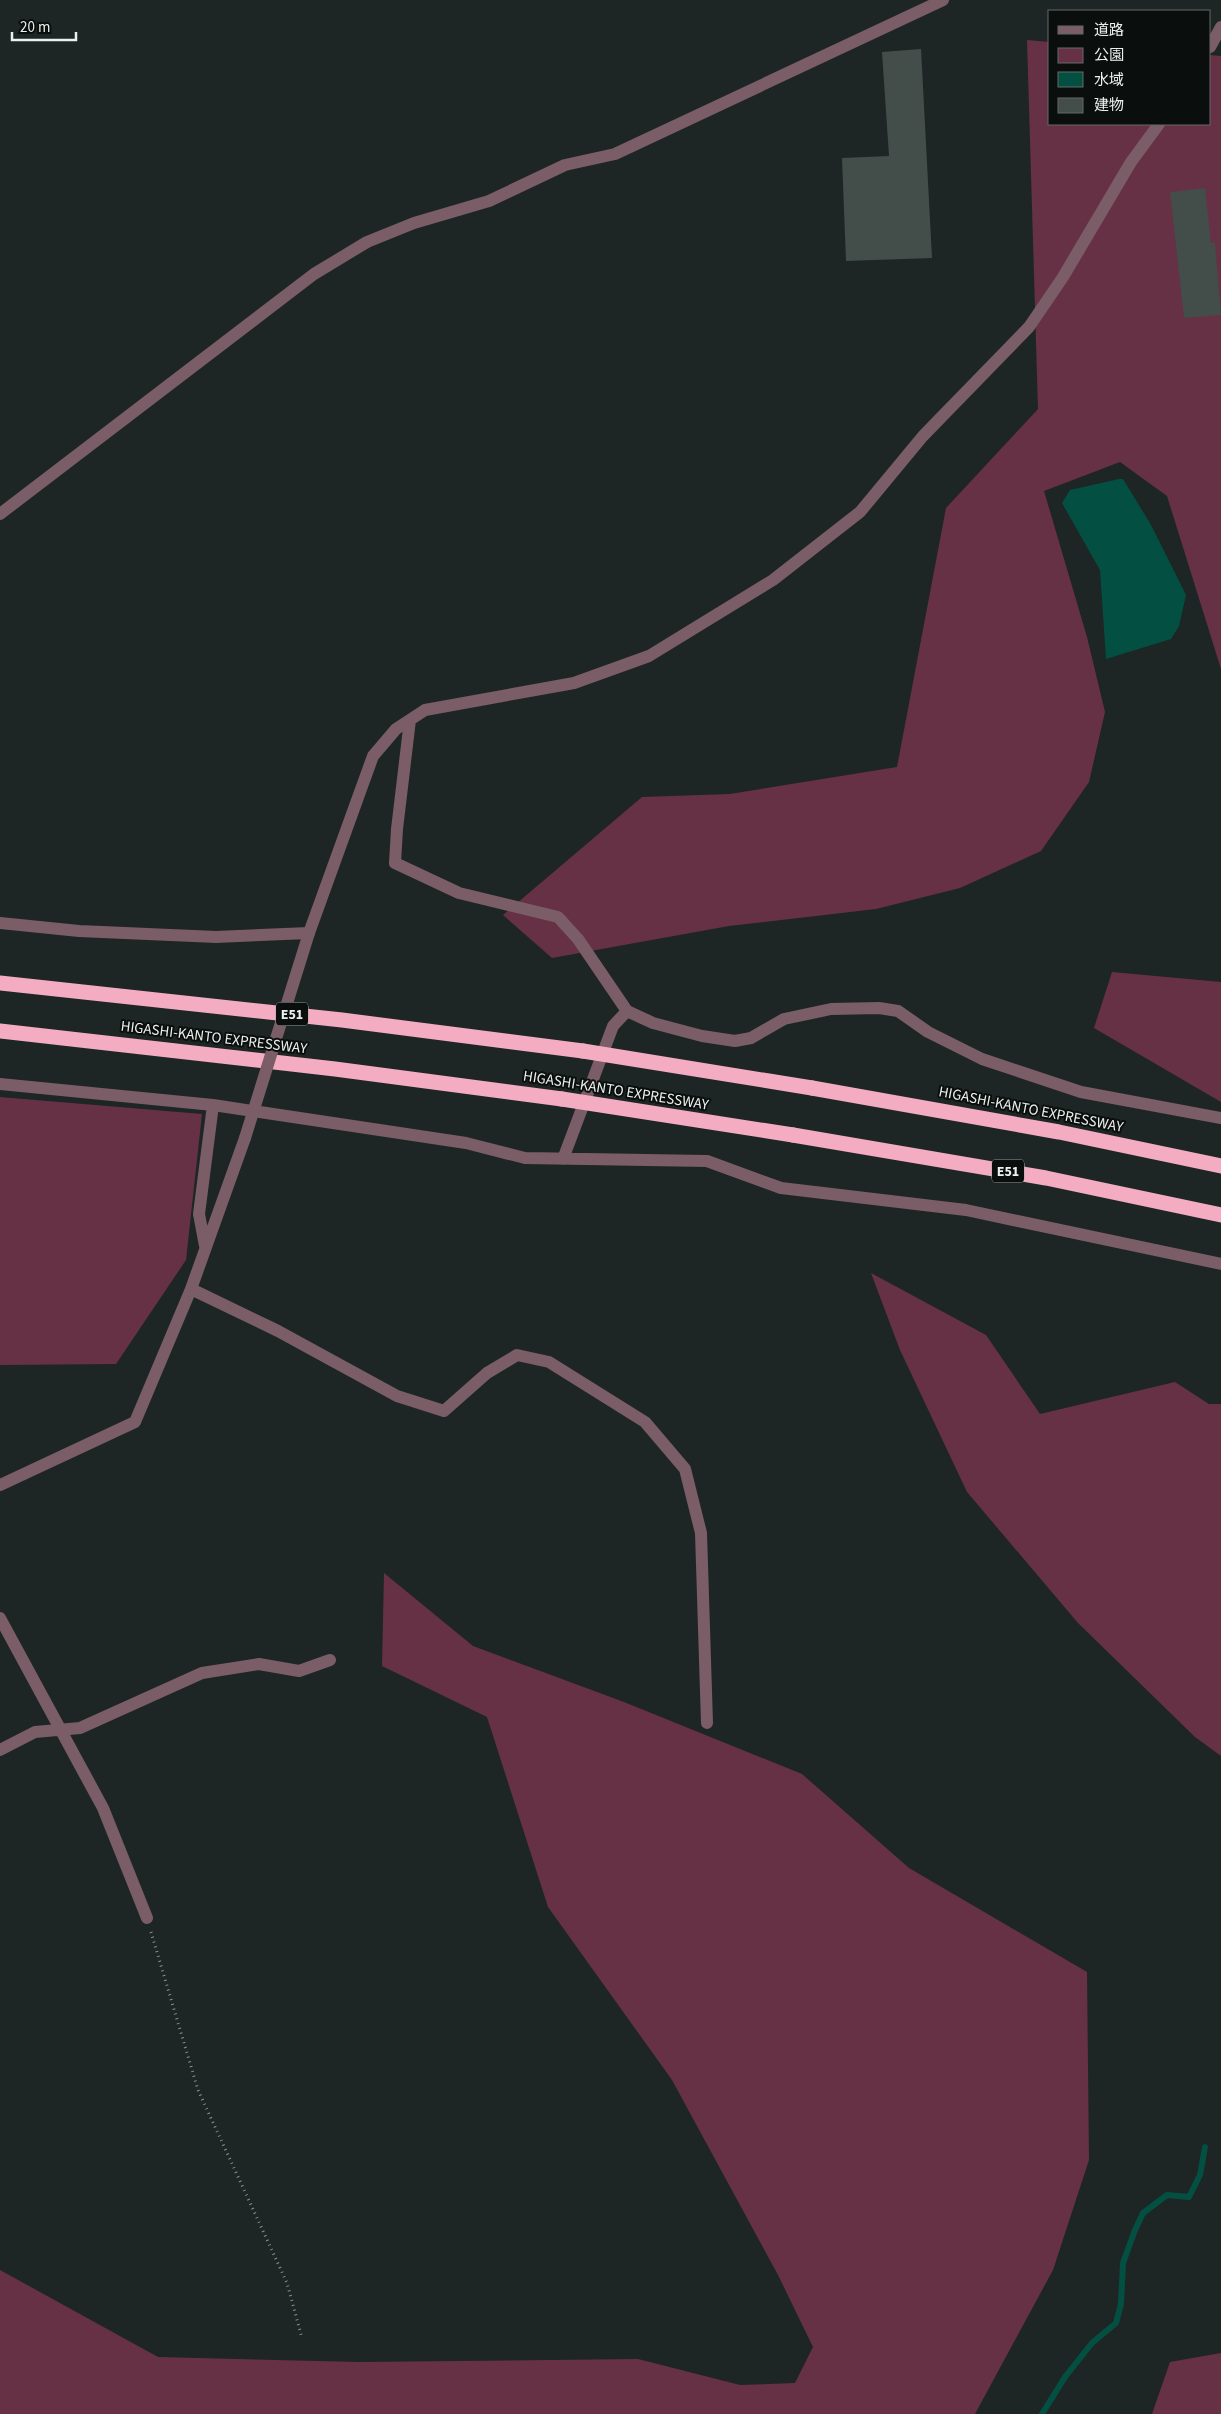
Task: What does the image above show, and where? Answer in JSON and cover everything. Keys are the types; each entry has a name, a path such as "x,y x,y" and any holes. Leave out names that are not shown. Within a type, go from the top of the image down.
{"highway":[{"name":"HIGASHI-KANTO EXPRESSWAY","path":"0,983 342,1020 583,1051 812,1088 1039,1128 1221,1166"},
{"name":"HIGASHI-KANTO EXPRESSWAY","path":"0,1031 297,1064 562,1099 793,1135 1046,1178 1221,1215"}],"street":[{"path":"0,514 314,274 367,242 414,223 489,201 565,165 614,154 943,0"},
{"path":"1211,45 1221,27"},
{"path":"0,1485 135,1422 191,1289 245,1138 309,933 373,756 396,729 425,710 574,683 649,656 773,580 860,512 923,436 1029,327 1063,277 1131,162 1158,125"},
{"path":"410,720 397,829 395,863 459,893 558,917 578,939 627,1011 654,1022 702,1036 735,1041 751,1038 784,1019 832,1009 879,1008 898,1012 928,1032 982,1058 1081,1092 1221,1118"},
{"path":"0,923 79,931 216,937 309,933"},
{"path":"563,1159 612,1026 627,1011"},
{"path":"0,1084 212,1105 466,1143 525,1158 642,1158 707,1161 781,1188 966,1210 1221,1264"},
{"path":"205,1248 200,1214 212,1105"},
{"path":"191,1289 278,1331 397,1396 444,1411 487,1373 517,1355 549,1362 645,1422 685,1469 701,1533 707,1723"},
{"path":"0,1618 103,1808 147,1918"},
{"path":"0,1750 35,1732 80,1728 202,1673 259,1664 299,1671 330,1660"}],"path":[{"path":"147,1918 198,2090 287,2282 302,2338"}],"green space":[{"path":"1027,40 1048,42 1048,125 1211,125 1211,55 1221,56 1221,669 1167,496 1120,462 1044,491 1087,637 1105,712 1089,782 1041,851 960,888 876,909 729,926 552,958 503,915 642,797 730,794 897,767 946,508 1038,409"},
{"path":"1112,972 1221,982 1221,1102 1094,1028"},
{"path":"0,1097 202,1114 186,1260 116,1364 0,1365"},
{"path":"871,1273 986,1335 1040,1414 1175,1382 1209,1404 1221,1404 1221,1756 1195,1737 1078,1623 967,1492 900,1350"},
{"path":"384,1573 473,1646 624,1702 802,1774 909,1868 1087,1972 1089,2160 1053,2270 975,2414 0,2414 0,2270 158,2357 360,2362 638,2359 740,2385 795,2383 813,2347 778,2275 672,2080 548,1907 487,1717 382,1666"},
{"path":"1221,2353 1221,2414 1152,2414 1170,2362"}],"water":[{"path":"1123,479 1151,525 1186,595 1179,626 1171,639 1106,659 1100,570 1062,503 1070,490"}],"building":[{"path":"921,49 932,258 846,261 842,158 889,156 882,52"},
{"path":"1205,188 1211,243 1215,243 1221,315 1184,318 1170,192"}],"waterway":[{"path":"1042,2414 1065,2377 1092,2343 1116,2323 1121,2304 1123,2263 1143,2213 1167,2195 1189,2197 1200,2175 1205,2147"}]}
